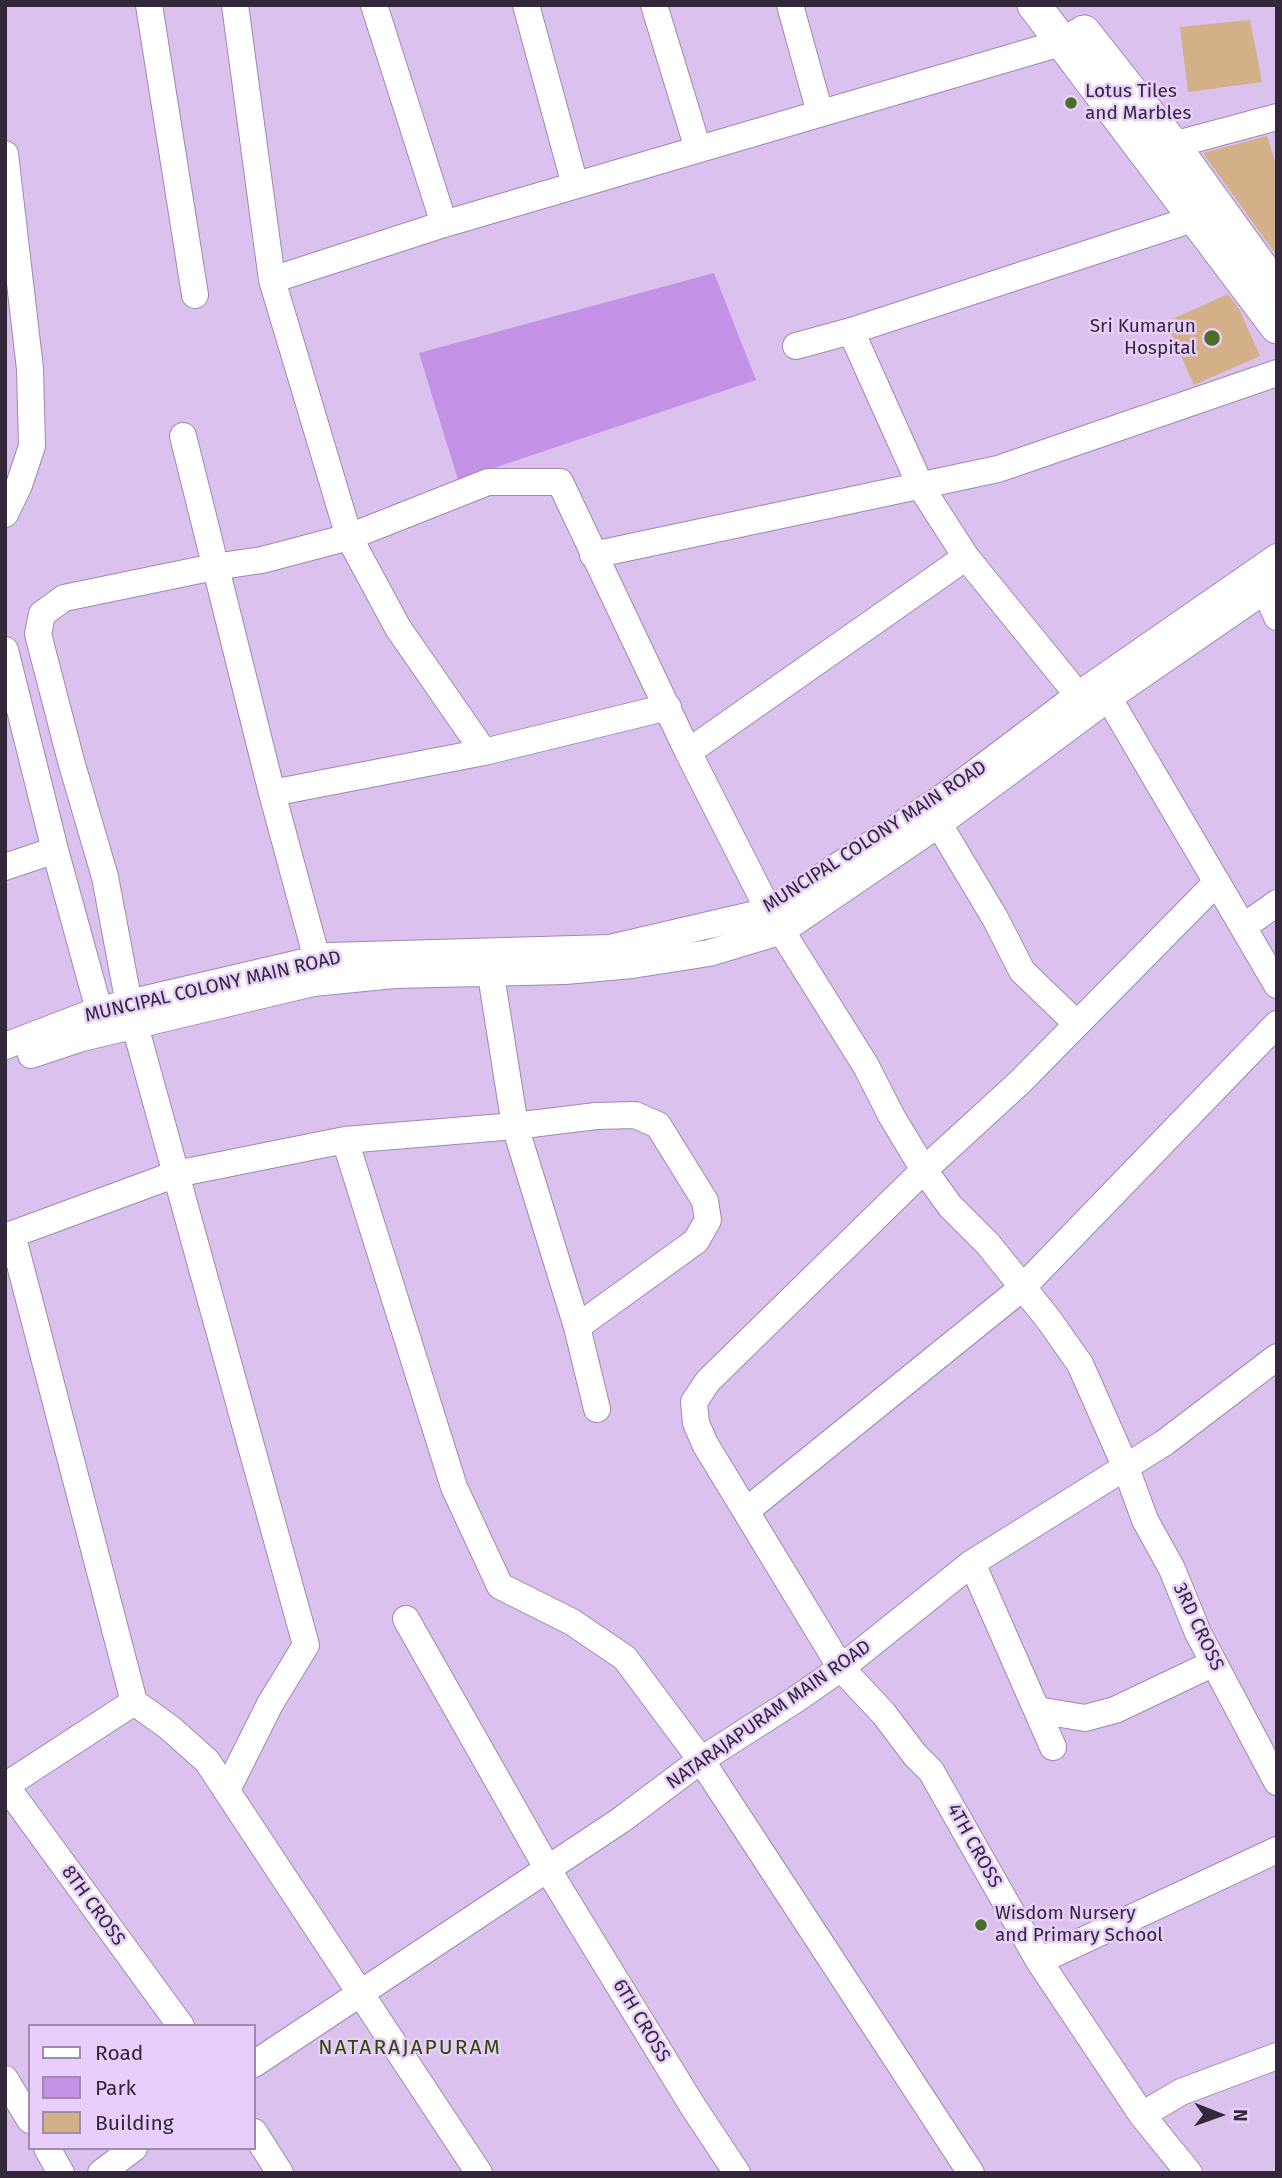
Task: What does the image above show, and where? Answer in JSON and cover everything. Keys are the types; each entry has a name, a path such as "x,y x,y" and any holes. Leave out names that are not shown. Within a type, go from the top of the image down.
{"main road":[{"path":"1034,5 1069,25 1173,145 1207,212 1277,327"},
{"path":"1069,25 1207,212 1277,289"}],"street":[{"path":"149,5 195,295"},
{"path":"235,5 272,280 349,537 398,628 484,752"},
{"path":"374,5 444,224"},
{"path":"526,5 575,185"},
{"path":"654,5 698,149"},
{"path":"790,5 820,113"},
{"path":"272,280 444,224 820,113 1069,25"},
{"path":"1173,145 1277,117"},
{"path":"5,154 30,369 32,446 19,485 5,514"},
{"path":"796,346 850,331 1207,212"},
{"path":"850,331 921,487 965,557 1096,691 1217,883 1277,985"},
{"path":"593,555 998,469 1277,373"},
{"path":"183,436 214,567 317,959"},
{"name":"3RD CROSS","path":"349,537 488,482 560,482 688,752 776,921 866,1066 892,1117 924,1170 950,1206 988,1244 1049,1320 1080,1364 1126,1468 1145,1520 1172,1569 1198,1633 1277,1782"},
{"path":"227,1790 270,1704 306,1645 132,1015 104,877 38,634 42,614 64,598 214,567 262,560 349,537"},
{"path":"688,752 965,557"},
{"path":"1269,576 1277,617"},
{"name":"MUNCIPAL COLONY MAIN ROAD","path":"5,1046 99,1010 132,1015 330,956 489,962 610,948 776,921 934,815 1096,691 1269,576"},
{"path":"5,650 55,850 99,1010"},
{"path":"272,793 484,752 668,706"},
{"path":"934,815 995,918 1022,971 1077,1024"},
{"path":"5,867 55,850"},
{"path":"924,1170 1020,1082 1217,883"},
{"path":"1243,928 1277,903"},
{"path":"5,1064 82,1038 132,1015 313,983 489,962 515,1126 578,1327 597,1409"},
{"path":"746,1511 1022,1289 1277,1024"},
{"path":"479,2173 207,1761 170,1728 134,1702 8,1236 176,1174 345,1140 515,1126 596,1116 635,1115 657,1125 705,1201 708,1220 696,1241 578,1327"},
{"path":"345,1140 454,1487 500,1586 572,1622 625,1658 701,1760 971,2173"},
{"name":"4TH CROSS","path":"924,1170 708,1381 694,1402 696,1423 705,1444 841,1668 884,1714 930,1771 1039,1961 1142,2115 1189,2173"},
{"name":"NATARAJAPURAM MAIN ROAD","path":"256,2063 621,1820 701,1760 841,1668 972,1563 1164,1443 1277,1357"},
{"path":"972,1563 1053,1746"},
{"name":"6TH CROSS","path":"406,1619 547,1868 692,2105 737,2173"},
{"path":"1037,1710 1085,1718 1115,1710 1214,1662"},
{"path":"6,1786 134,1702"},
{"name":"8TH CROSS","path":"6,1786 180,2024"},
{"path":"1039,1961 1277,1850"},
{"path":"1142,2115 1181,2092 1277,2056"},
{"path":"5,2079 28,2117"},
{"path":"256,2135 280,2173"},
{"path":"48,2150 61,2173"},
{"path":"101,2173 131,2150"}],"green space":[{"path":"714,273 756,380 458,480 419,353"}],"building":[{"path":"1250,20 1262,82 1188,92 1180,27"},
{"path":"1267,136 1277,168 1277,256 1203,153"},
{"path":"1228,294 1239,309 1260,356 1194,385 1166,322"}],"place":[{"name":"Lotus Tiles and Marbles","path":"1071,103"},
{"name":"Sri Kumarun Hospital","path":"1212,338"},
{"name":"Wisdom Nursery and Primary School","path":"981,1925"}],"district":[{"name":"NATARAJAPURAM","path":"410,2048"}]}
